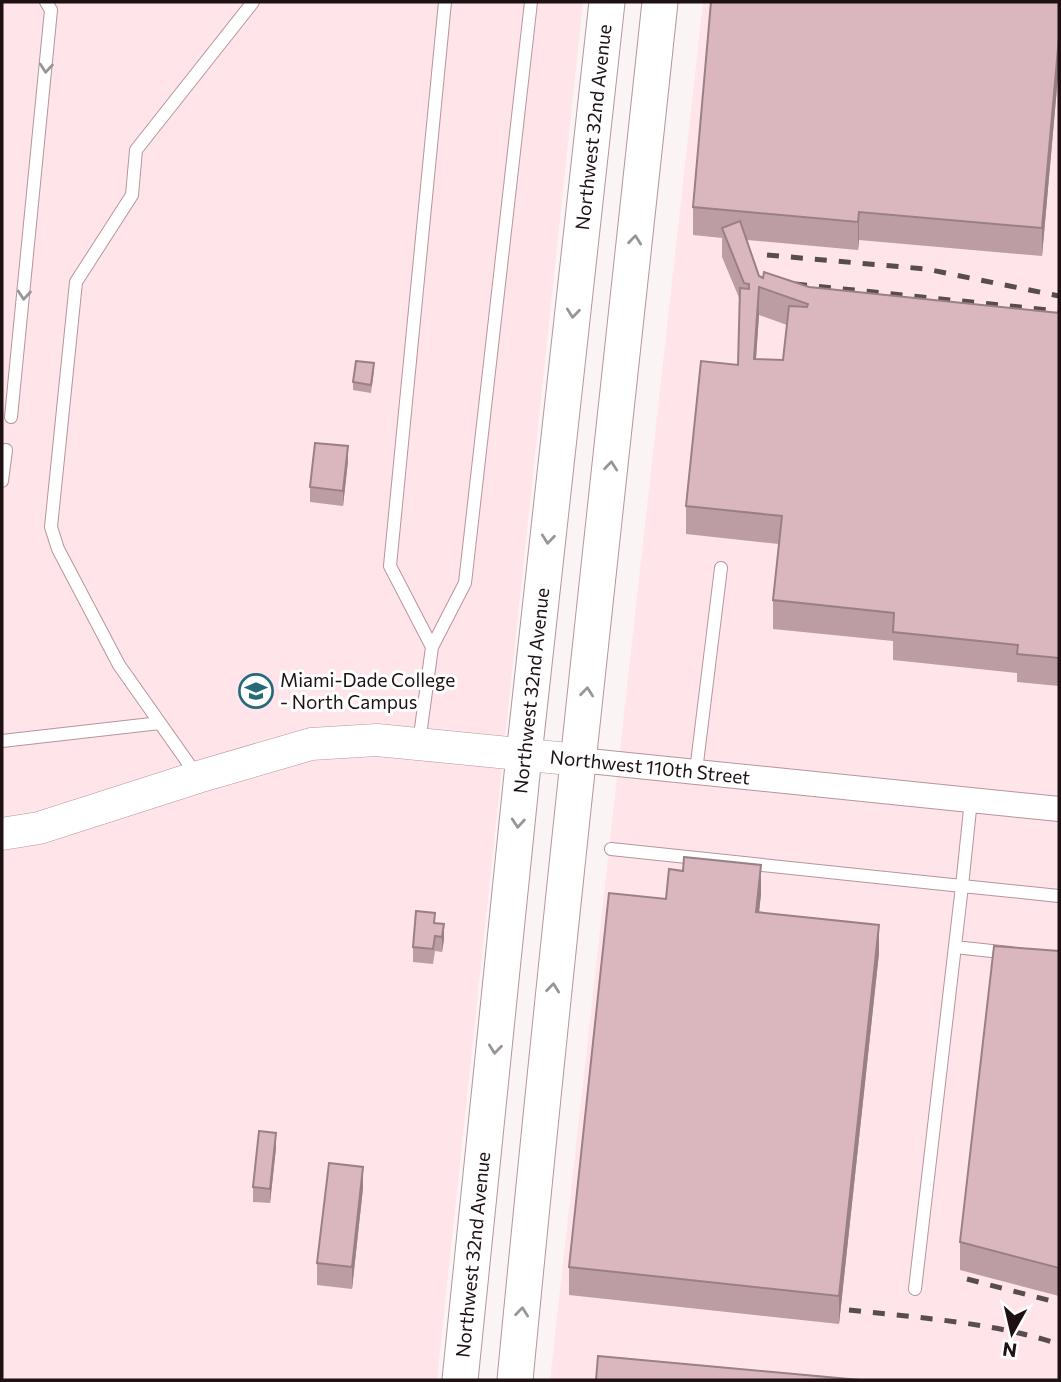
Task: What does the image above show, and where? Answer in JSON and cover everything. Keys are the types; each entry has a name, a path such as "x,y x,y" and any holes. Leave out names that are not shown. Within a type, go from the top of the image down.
{"main road":[{"name":"Northwest 32nd Avenue","path":"460,1380 524,755 607,2"},
{"path":"515,1380 562,899 660,2"}],"street":[{"name":"Northwest 110th Street","path":"2,834 39,828 198,776 310,744 377,740 1059,809"}],"lane":[{"path":"11,417 51,10 46,2"},
{"path":"198,776 120,665 58,550 51,527 76,282 132,195 136,150 253,2"},
{"path":"432,647 390,566 445,2"},
{"path":"419,744 432,647 465,583 531,2"},
{"path":"2,481 6,450"},
{"path":"696,771 721,568"},
{"path":"2,741 160,723"},
{"path":"915,1289 971,800"},
{"path":"611,849 1059,896"},
{"path":"955,947 1020,954"}],"shaded area":[{"name":"Miami-Dade College - North Campus","path":"2,2 583,2 437,1380 2,1380"},
{"path":"703,2 1059,2 1059,1380 550,1380"}],"building":[{"path":"711,2 1059,2 1059,37 1042,228 859,212 858,222 693,207"},
{"path":"740,221 759,276 763,278 764,272 809,287 1059,313 1059,658 1017,654 1018,645 893,632 894,613 773,600 782,516 686,506 701,361 738,365 740,288 749,289 749,284 744,283 722,228","holes":["759,287 808,304 807,307 789,306 783,360 754,359"]},
{"path":"356,361 374,363 371,385 353,382"},
{"path":"315,443 348,446 343,491 310,487"},
{"path":"684,857 761,865 756,912 879,925 839,1296 569,1267 609,893 666,899 669,869 683,871"},
{"path":"416,911 435,913 434,923 444,924 442,937 435,936 433,949 413,947"},
{"path":"994,946 1059,951 1059,1268 960,1242"},
{"path":"259,1131 276,1133 270,1189 253,1187"},
{"path":"329,1163 363,1167 352,1267 317,1263"},
{"path":"598,1356 860,1380 596,1380"}],"railway":[{"path":"767,255 926,269 1059,296"},
{"path":"795,284 1059,311"},
{"path":"967,1279 1059,1303"},
{"path":"849,1310 981,1326 1059,1344"}],"place":[{"name":"Miami-Dade College - North Campus","path":"256,691"}]}
